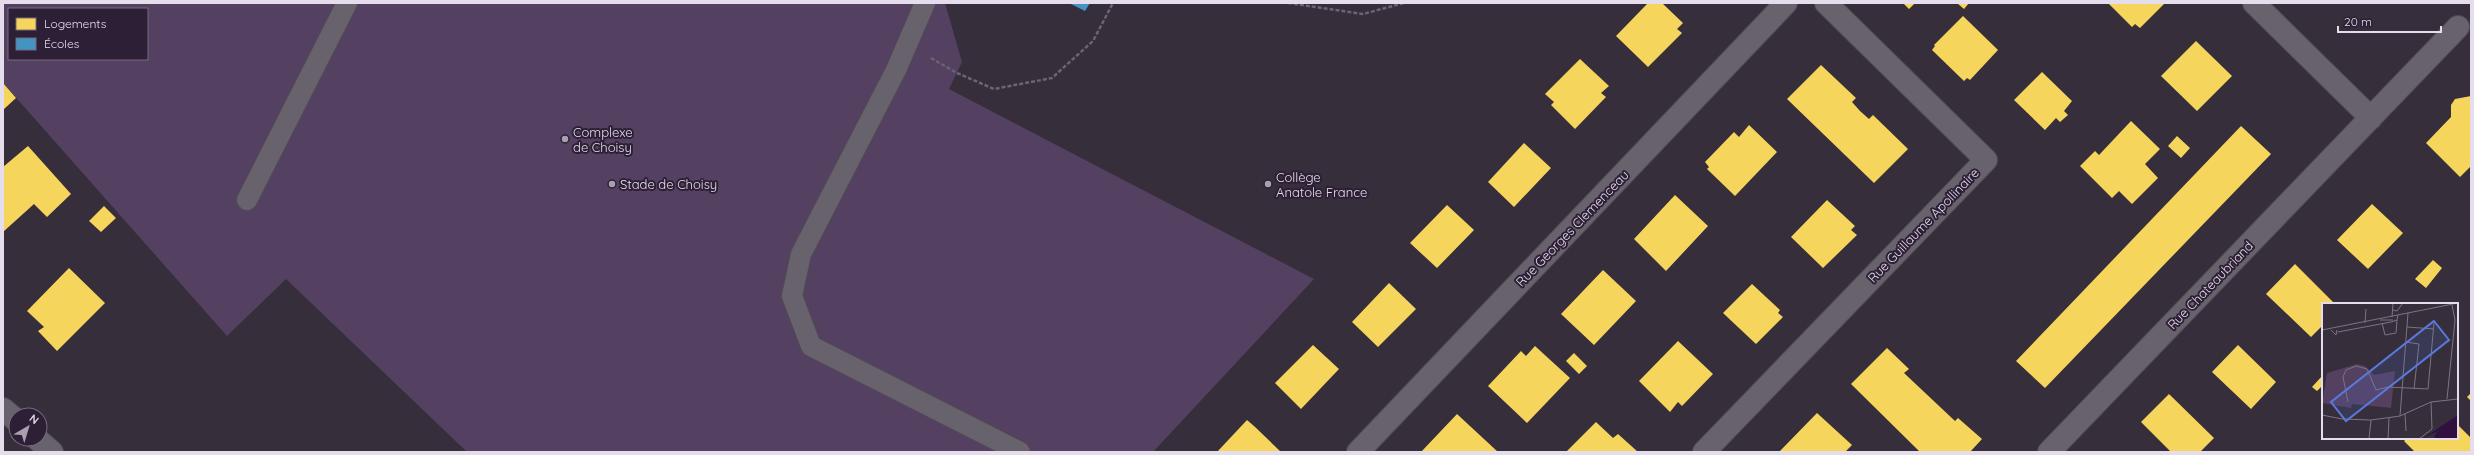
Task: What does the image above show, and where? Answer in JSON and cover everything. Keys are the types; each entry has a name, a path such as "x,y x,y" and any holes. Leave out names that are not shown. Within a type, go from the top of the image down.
{"street":[{"name":"Rue Georges Clemenceau","path":"1358,452 1786,3"},
{"name":"Rue Guillaume Apollinaire","path":"1704,452 1986,160 1826,3"},
{"path":"2254,3 2372,118"},
{"name":"Rue Chateaubriand","path":"2049,452 2458,27"}],"lane":[{"path":"247,200 347,3"},
{"path":"925,3 908,43 802,254 792,296 811,346 1020,452"}],"path":[{"path":"908,43 957,73 994,89 1052,78 1093,42 1113,3"},
{"path":"1288,3 1363,14 1404,3"}],"shaded area":[{"name":"Stade de Choisy","path":"3,3 945,3 962,62 949,89 1314,279 1153,452 467,452 286,279 227,336 3,83"}],"building: Logements":[{"path":"1648,3 1662,3 1683,23 1677,29 1682,33 1648,67 1616,36"},
{"path":"1903,3 1915,3 1909,9"},
{"path":"1957,3 1969,3 1964,9"},
{"path":"2108,3 2165,3 2140,28 2135,24 2132,27"},
{"path":"1963,16 1998,50 1970,80 1967,78 1964,81 1932,50 1935,46 1934,45"},
{"path":"2196,41 2232,76 2197,111 2161,76"},
{"path":"1580,59 1609,86 1601,93 1606,97 1575,129 1551,105 1554,102 1545,94"},
{"path":"1821,65 1856,98 1852,102 1860,111 1869,119 1873,115 1908,149 1874,183 1787,99"},
{"path":"2042,72 2072,101 2064,111 2068,115 2060,122 2056,118 2045,130 2014,100"},
{"path":"3,83 16,98 3,110"},
{"path":"2471,96 2471,166 2460,177 2426,143 2451,117 2451,105 2455,99"},
{"path":"2131,121 2160,149 2145,164 2158,178 2132,204 2119,191 2112,198 2080,166 2095,151 2099,155"},
{"path":"1749,125 1777,152 1735,196 1707,169 1709,167 1705,162 1734,132 1739,137"},
{"path":"2241,126 2271,154 2045,388 2016,361"},
{"path":"2177,136 2190,148 2181,158 2168,146"},
{"path":"1524,143 1551,168 1514,207 1488,182"},
{"path":"28,146 71,194 47,217 34,204 3,232 3,167"},
{"path":"1675,195 1708,226 1666,271 1634,239"},
{"path":"1827,200 1855,226 1851,230 1857,235 1823,268 1791,237"},
{"path":"2372,204 2403,233 2368,269 2337,240"},
{"path":"1447,205 1474,230 1437,268 1410,243"},
{"path":"104,206 116,218 101,232 89,221"},
{"path":"2433,260 2442,268 2426,288 2415,279"},
{"path":"2295,264 2334,303 2322,303 2322,326 2311,337 2266,294"},
{"path":"69,268 105,303 57,351 38,331 44,327 27,311"},
{"path":"1603,270 1636,301 1594,345 1561,314"},
{"path":"1389,283 1416,309 1378,347 1352,322"},
{"path":"1752,284 1780,310 1778,313 1783,317 1756,344 1723,313"},
{"path":"1678,341 1713,374 1682,406 1678,402 1670,412 1639,381"},
{"path":"1313,345 1339,369 1301,409 1275,383"},
{"path":"2238,345 2276,382 2251,409 2212,372"},
{"path":"1535,346 1570,378 1527,423 1488,386 1521,351 1526,356"},
{"path":"1887,348 1909,369 1904,373 1955,421 1958,418 1982,439 1970,452 1920,452 1851,384"},
{"path":"1574,353 1587,366 1579,374 1566,361"},
{"path":"2322,376 2322,386 2317,391 2312,387"},
{"path":"2471,393 2471,401 2467,397"},
{"path":"2169,394 2214,438 2200,452 2171,452 2141,422"},
{"path":"1817,413 1852,445 1845,452 1779,452"},
{"path":"1457,414 1498,452 1421,452"},
{"path":"1247,420 1254,426 1281,452 1217,452"},
{"path":"1596,422 1613,438 1618,434 1638,452 1566,452"},
{"path":"2458,425 2471,438 2471,452 2415,452 2404,441 2406,439 2458,439"}],"building: Écoles":[{"path":"1069,3 1090,3 1085,11"}],"place":[{"name":"Complexe de Choisy","path":"565,139"},
{"name":"Stade de Choisy","path":"612,184"},
{"name":"Collège Anatole France","path":"1268,184"}]}
